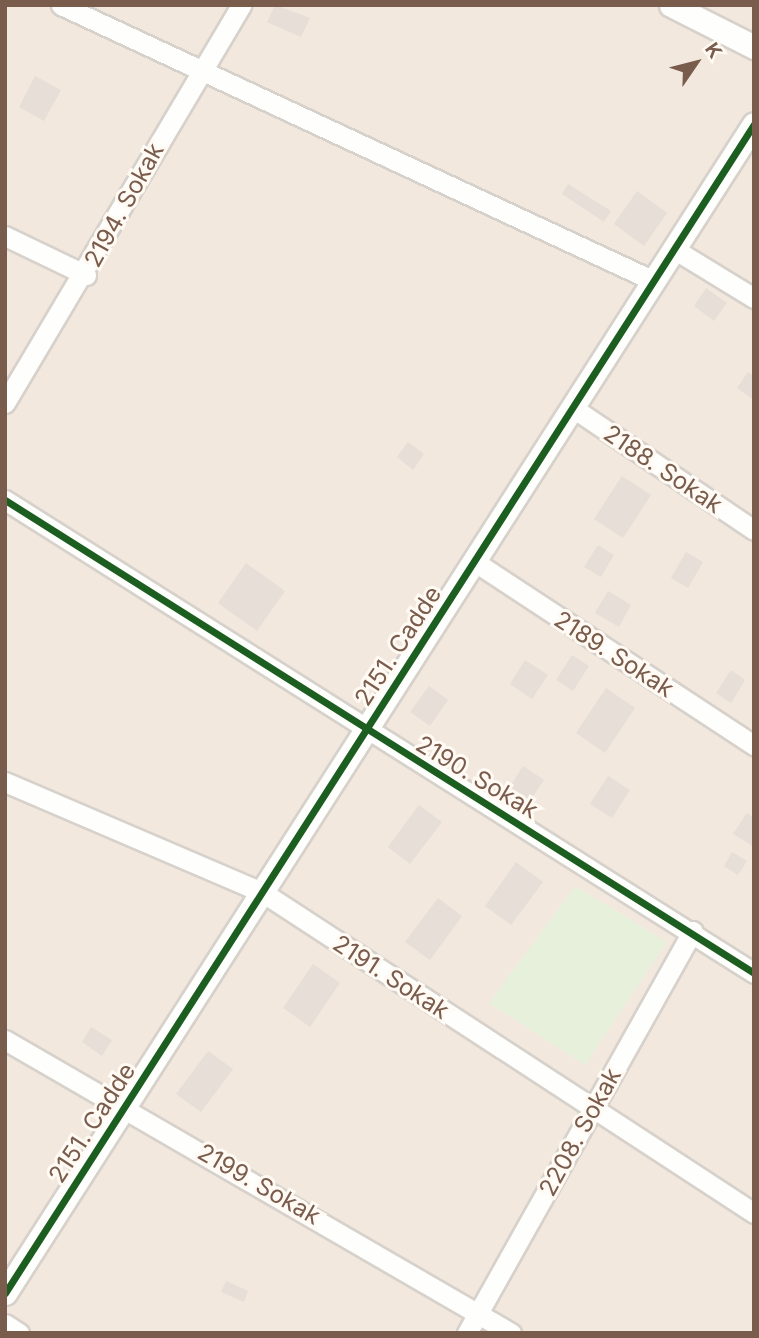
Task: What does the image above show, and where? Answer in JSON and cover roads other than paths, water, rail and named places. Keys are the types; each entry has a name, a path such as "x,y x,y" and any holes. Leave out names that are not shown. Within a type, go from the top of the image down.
{"street":[{"path":"61,5 201,67 653,281"},
{"name":"2194. Sokak","path":"5,403 86,275 201,67 241,5"},
{"path":"671,5 754,47"},
{"name":"2151. Cadde","path":"5,1293 754,124"},
{"path":"5,236 86,275"},
{"path":"674,249 754,298"},
{"name":"2188. Sokak","path":"573,408 754,530"},
{"name":"2190. Sokak","path":"5,500 366,732 754,972"},
{"name":"2189. Sokak","path":"475,562 754,745"},
{"name":"2191. Sokak","path":"5,782 262,892 754,1213"},
{"name":"2208. Sokak","path":"467,1333 693,932"},
{"name":"2199. Sokak","path":"5,1040 126,1106 511,1333"},
{"path":"5,1324 19,1333"}]}
